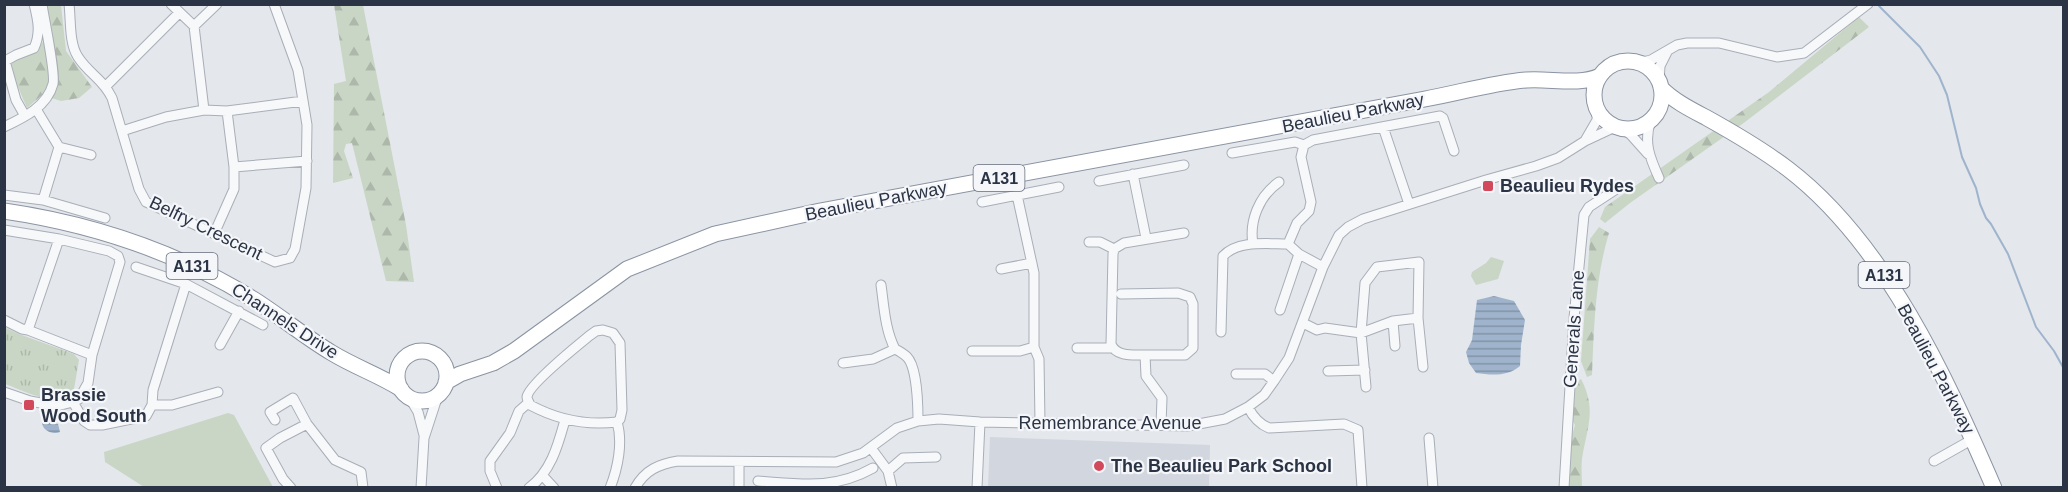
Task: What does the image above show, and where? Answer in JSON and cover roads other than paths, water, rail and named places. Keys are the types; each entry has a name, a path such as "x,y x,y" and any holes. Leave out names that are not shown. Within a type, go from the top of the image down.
{"highway":[{"path":"1618,63 1638,63 1649,68 1660,85 1661,103 1653,118 1638,128 1619,128 1605,120 1596,106 1594,89 1600,76 1605,70 1618,63"},
{"name":"Beaulieu Parkway","path":"442,388 460,374 486,365 514,351 627,269 715,234 820,211 1510,82 1546,79 1578,81 1592,80 1600,76"},
{"name":"Beaulieu Parkway","path":"1546,79 1576,88 1596,106"},
{"name":"Beaulieu Parkway","path":"1660,85 1679,103 1747,142 1787,169 1810,188 1855,234 1911,319 1973,439 1994,488"},
{"name":"Beaulieu Parkway","path":"1653,118 1674,111 1707,118"},
{"name":"Channels Drive","path":"4,211 34,215 96,230 133,241 179,260 232,286 332,353 405,393"},
{"path":"440,358 447,372 442,388 424,401 405,393 397,374 403,360 411,354 421,351 466,365 486,365"},
{"name":"Channels Drive","path":"361,367 385,368 403,360"}],"street":[{"path":"25,116 16,100 5,61 34,48 39,38 38,18 34,4"},
{"path":"4,127 36,109 54,83 42,4"},
{"name":"Belfry Crescent","path":"69,4 72,38 77,55 87,69 106,86 112,98 139,189 146,202 275,262 290,258 295,249 306,188 307,125 298,70 274,4"},
{"path":"171,4 194,26 204,111"},
{"path":"194,26 217,4"},
{"path":"1638,63 1658,57 1668,50 1687,43 1719,43 1777,57 1796,56 1804,53 1868,4"},
{"path":"106,86 179,13"},
{"path":"1660,85 1660,66 1668,50"},
{"path":"122,131 163,117 303,101"},
{"path":"1585,141 1593,131 1597,120 1596,106"},
{"path":"36,109 59,147 91,155"},
{"path":"214,234 234,189 234,167 227,111"},
{"path":"1232,153 1295,142 1304,145 1313,140 1440,116 1443,118 1454,152"},
{"path":"1649,156 1647,140 1653,118"},
{"path":"1383,127 1409,204"},
{"path":"1619,128 1631,135 1649,156 1659,178"},
{"name":"Remembrance Avenue","path":"635,488 641,477 651,469 678,461 836,462 862,453 897,428 918,421 939,419 1161,426 1206,424 1225,419 1248,407 1263,395 1289,358 1323,267 1339,236 1348,227 1363,219 1558,158 1585,141 1619,128"},
{"path":"1288,244 1297,223 1309,211 1311,202 1301,158 1304,145"},
{"path":"43,200 59,147"},
{"path":"234,167 307,161"},
{"path":"1099,181 1184,165"},
{"path":"1133,174 1146,238"},
{"path":"1253,244 1251,236 1253,218 1263,197 1279,182"},
{"path":"981,202 1059,187"},
{"name":"Generals Lane","path":"1564,488 1574,318 1584,214 1589,207 1618,188"},
{"path":"4,195 43,200 105,218"},
{"path":"1017,195 1035,285 1034,347 1039,359 1040,423"},
{"path":"4,230 59,239 109,251 120,259 119,270 80,399 57,406 45,405 4,392"},
{"path":"1114,249 1124,243 1184,233"},
{"path":"28,330 59,239"},
{"path":"1089,242 1100,242 1114,249"},
{"path":"1221,332 1222,256 1230,248 1253,244 1288,244 1299,254 1323,267"},
{"path":"1112,348 1110,337 1114,249"},
{"path":"1280,310 1299,254"},
{"path":"1366,387 1362,333 1365,284 1377,267 1419,262 1418,318 1423,367"},
{"path":"1001,269 1032,263"},
{"path":"136,267 186,284 263,325"},
{"path":"73,402 84,421 96,425 146,416 152,405 153,390 186,284"},
{"path":"881,285 891,341 895,349 909,358 913,371 918,421"},
{"path":"1077,348 1112,348 1120,354 1145,355 1185,355 1193,348 1193,304 1190,297 1178,293 1121,294"},
{"path":"220,345 239,311"},
{"path":"1303,323 1317,330 1325,328 1362,333 1393,321 1418,318"},
{"path":"4,320 92,355"},
{"path":"1393,321 1395,346"},
{"path":"610,488 618,460 620,434 617,422 622,410 620,343 616,337 609,331 596,331 555,366 530,390 527,396 530,405 565,420 580,423 617,422"},
{"path":"972,351 1020,351 1034,347"},
{"path":"843,363 873,359 895,349"},
{"path":"1145,355 1146,376 1162,398 1161,426"},
{"path":"1328,371 1365,370"},
{"path":"1236,374 1265,374 1274,381"},
{"path":"421,488 424,438 442,388"},
{"path":"152,405 172,405 218,392"},
{"path":"405,393 418,412 424,438"},
{"path":"275,420 270,412 293,398 307,424 335,460 361,472 363,488"},
{"path":"497,488 490,471 490,461 510,433 519,411 528,403"},
{"path":"1248,407 1252,416 1269,428 1344,424 1358,430 1362,488"},
{"path":"529,488 543,476 559,442 565,420"},
{"path":"977,488 980,422"},
{"path":"291,488 283,479 266,448 307,424"},
{"path":"1429,438 1433,488"},
{"path":"1934,462 1973,439"},
{"path":"871,448 888,471 892,488"},
{"path":"888,471 903,458 936,457"},
{"path":"739,462 739,488"},
{"path":"758,481 816,486 855,478 873,468"},
{"path":"543,476 554,488"}],"water":[{"path":"1494,296 1514,301 1525,320 1520,366 1504,374 1476,373 1469,363 1466,352 1472,340 1477,300"},
{"path":"46,420 58,424 60,432 54,433 46,430 42,423"}],"waterway":[{"path":"1879,6 1920,47 1939,76 1947,95 1962,157 1976,188 1980,204 2008,254 2036,327 2064,369"}],"place":[{"name":"Beaulieu Rydes","path":"1488,186"},
{"name":"Brassie Wood South","path":"29,405"},
{"name":"The Beaulieu Park School","path":"1099,466"}]}
